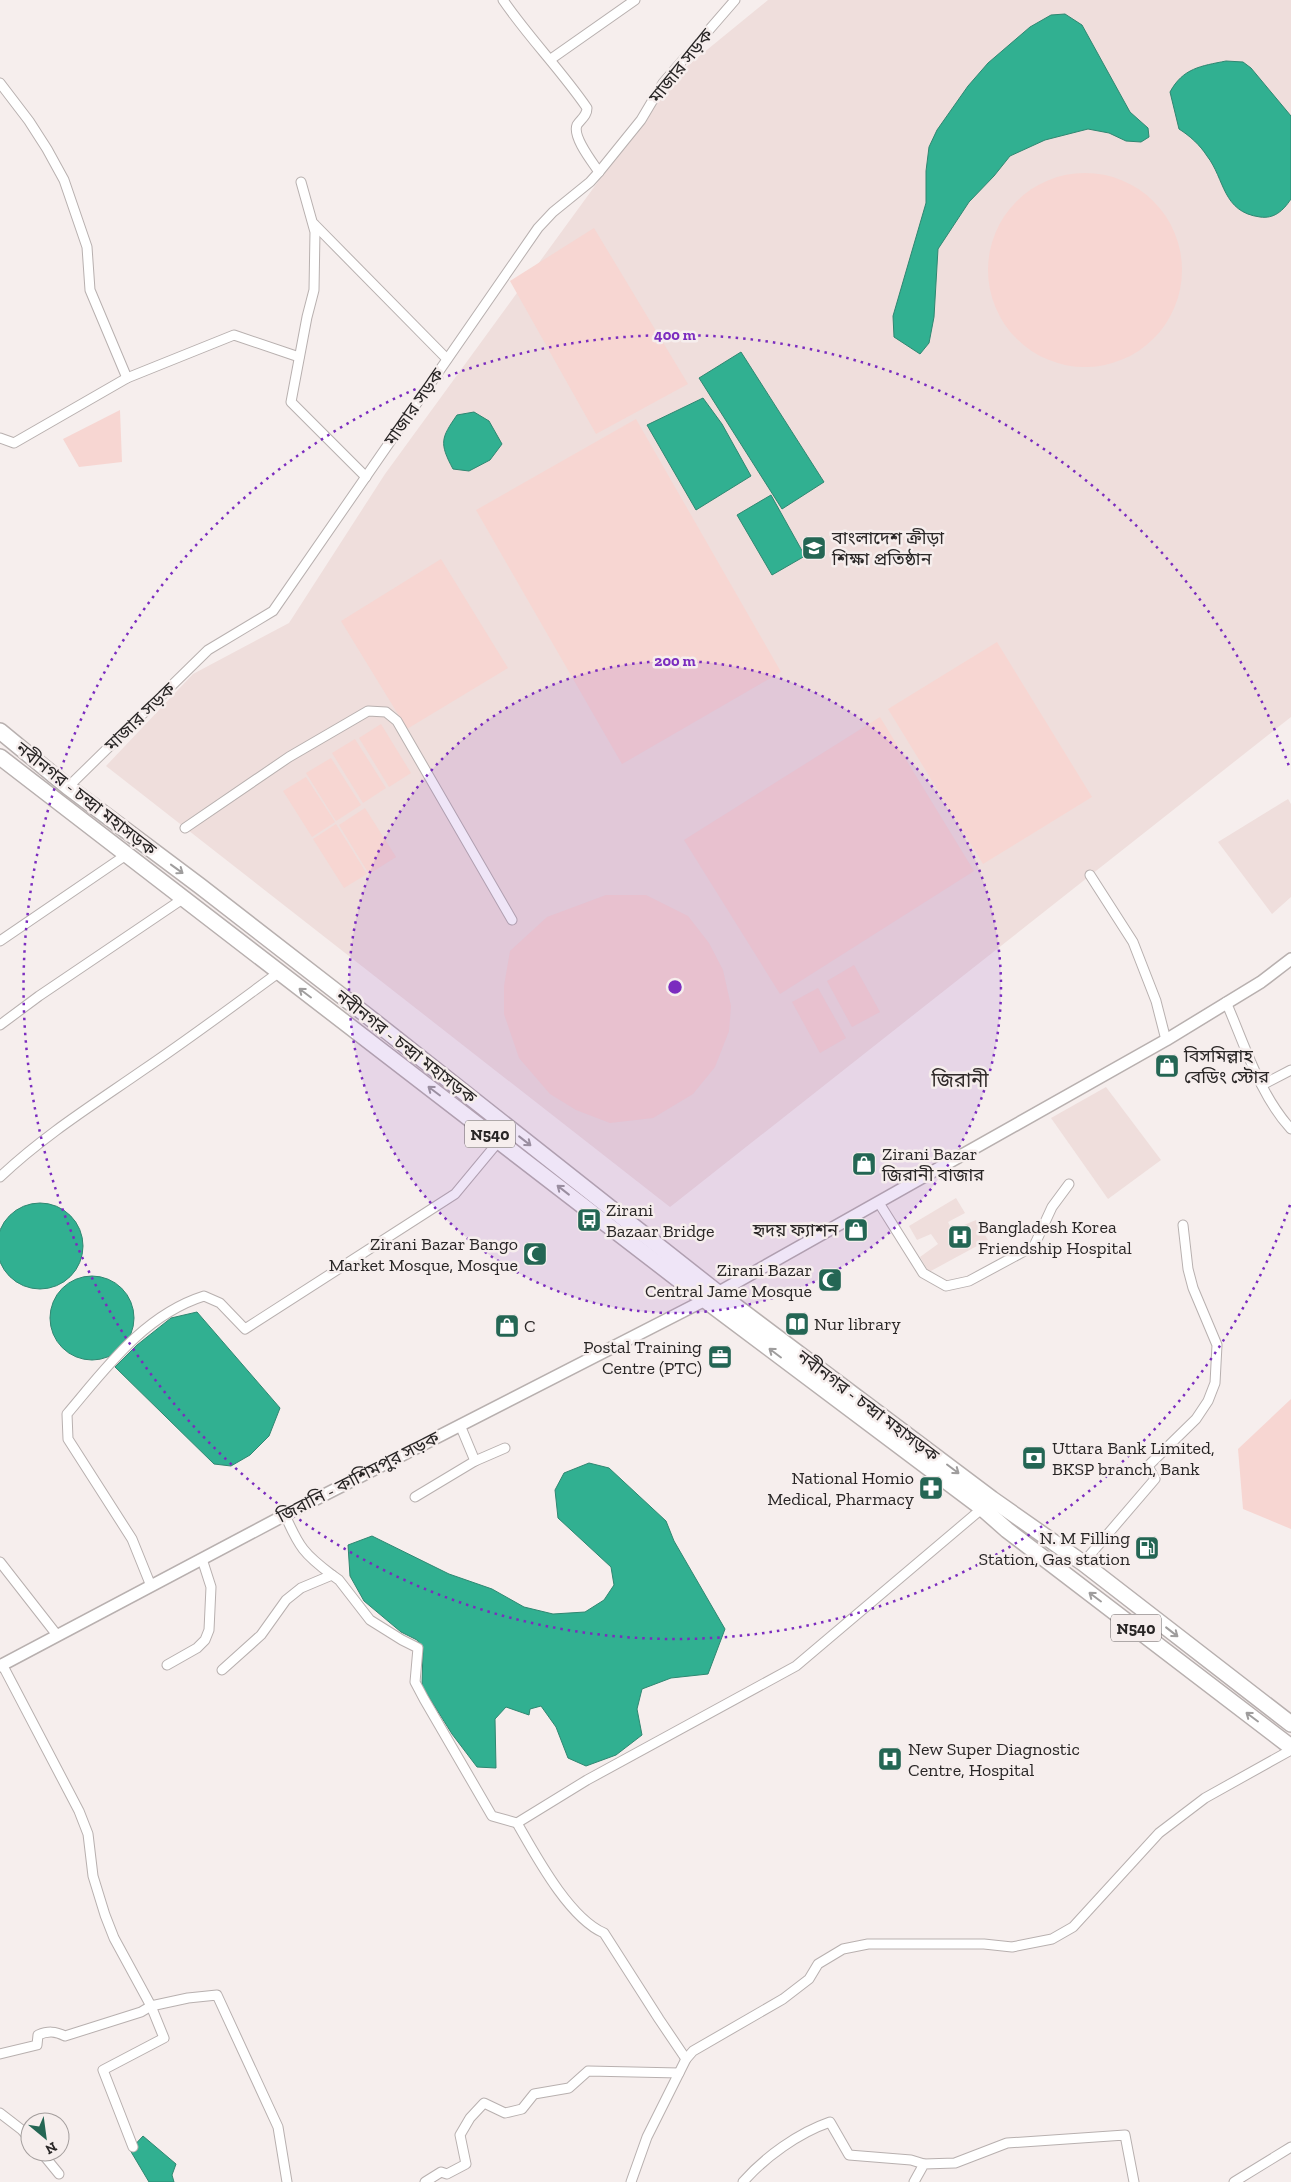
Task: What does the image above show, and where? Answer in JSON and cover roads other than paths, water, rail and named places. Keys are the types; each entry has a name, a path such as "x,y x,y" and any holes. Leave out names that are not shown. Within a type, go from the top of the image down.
{"highway":[{"name":"নবীনগর - চন্দ্রা মহাসড়ক","path":"0,732 68,787 200,886 365,1014 712,1296"},
{"name":"নবীনগর - চন্দ্রা মহাসড়ক","path":"0,757 184,898 278,973 500,1141 712,1296 987,1504 1083,1563 1291,1724"},
{"name":"নবীনগর - চন্দ্রা মহাসড়ক","path":"987,1504 1015,1536 1291,1748"}],"street":[{"path":"551,59 634,0"},
{"name":"মাজার সড়ক","path":"68,787 208,650 273,611 538,228 553,212 590,182 599,172 641,120 663,82 735,0"},
{"path":"507,1 526,33 551,59 587,108 586,114 577,126 576,133 581,145 599,172"},
{"path":"0,83 34,128 64,180 87,247 90,290 127,378"},
{"path":"302,182 315,232 314,290 291,402 366,477"},
{"path":"312,222 447,359"},
{"path":"0,438 14,443 127,378 234,335 299,357"},
{"path":"185,828 289,758 368,711 386,712 397,721 512,920"},
{"path":"0,941 126,855"},
{"path":"1090,875 1133,942 1156,1002 1166,1040"},
{"path":"0,1025 39,996 184,898"},
{"name":"জিরানি - কাশিমপুর সড়ক","path":"1,1665 285,1515 712,1296 1166,1040 1261,982 1291,959"},
{"path":"0,1177 22,1156 278,973"},
{"path":"1226,1002 1262,1085 1276,1112 1291,1129"},
{"path":"1262,1085 1291,1070"},
{"path":"151,1586 132,1539 68,1439 67,1414 131,1340 184,1302 204,1296 220,1303 245,1329 455,1194 500,1141"},
{"path":"879,1203 923,1273 946,1286 969,1281 1034,1246 1052,1208 1069,1184"},
{"path":"1083,1563 1154,1478 1148,1466 1196,1420 1208,1401 1215,1383 1217,1345 1193,1288 1188,1269 1183,1225"},
{"path":"460,1425 475,1461"},
{"path":"415,1497 475,1461 505,1448"},
{"path":"517,1823 587,1780 796,1666 987,1504"},
{"path":"285,1515 297,1543 312,1560 339,1580 370,1620 418,1648 415,1682 492,1816 517,1823 574,1911 604,1933 658,2019 686,2059"},
{"path":"167,1666 197,1648 205,1640 209,1630 211,1587 202,1559"},
{"path":"0,1562 56,1636"},
{"path":"222,1670 261,1635 286,1600 301,1588 332,1575"},
{"path":"1,1665 79,1811 88,1834 93,1876 105,1915 114,1938 151,2006 164,2038 104,2070 133,2147"},
{"path":"631,2182 647,2137 686,2059 694,2051 783,1999 809,1979 818,1964 843,1949 877,1944 984,1944 1012,1948 1052,1939 1073,1927 1099,1901 1159,1833 1205,1798 1291,1748"},
{"path":"0,2054 37,2045 38,2035 47,2032 57,2032 65,2036 141,2012 151,2006 188,1998 218,1995 278,2127 287,2182"},
{"path":"425,2182 441,2172 447,2174 466,2164 460,2135 470,2118 484,2103 505,2114 522,2109 534,2094 569,2088 588,2071 679,2073"},
{"path":"0,2113 20,2128"},
{"path":"743,2182 770,2157 815,2127 830,2122 849,2155 911,2160 924,2164 955,2163 1007,2143 1125,2135 1134,2182"},
{"path":"1234,2182 1291,2147"},
{"path":"49,2162 59,2174"},
{"path":"914,2182 924,2164"}],"place":[{"name":"বাংলাদেশ ক্রীড়া শিক্ষা প্রতিষ্ঠান","path":"814,548"},
{"name":"বিসমিল্লাহ বেডিং স্টোর","path":"1167,1066"},
{"name":"Zirani Bazar জিরানী বাজার","path":"864,1164"},
{"name":"Zirani Bazaar Bridge","path":"589,1220"},
{"name":"হৃদয় ফ্যাশন","path":"856,1230"},
{"name":"Bangladesh Korea Friendship Hospital","path":"960,1237"},
{"name":"Zirani Bazar Bango Market Mosque, Mosque","path":"535,1254"},
{"name":"Zirani Bazar Central Jame Mosque","path":"830,1280"},
{"name":"Nur library","path":"797,1324"},
{"name":"C","path":"507,1326"},
{"name":"Postal Training Centre (PTC)","path":"720,1357"},
{"name":"Uttara Bank Limited, BKSP branch, Bank","path":"1034,1458"},
{"name":"National Homio Medical, Pharmacy","path":"931,1488"},
{"name":"N. M Filling Station, Gas station","path":"1147,1548"},
{"name":"New Super Diagnostic Centre, Hospital","path":"890,1759"}],"district":[{"name":"জিরানী","path":"960,1080"}]}
